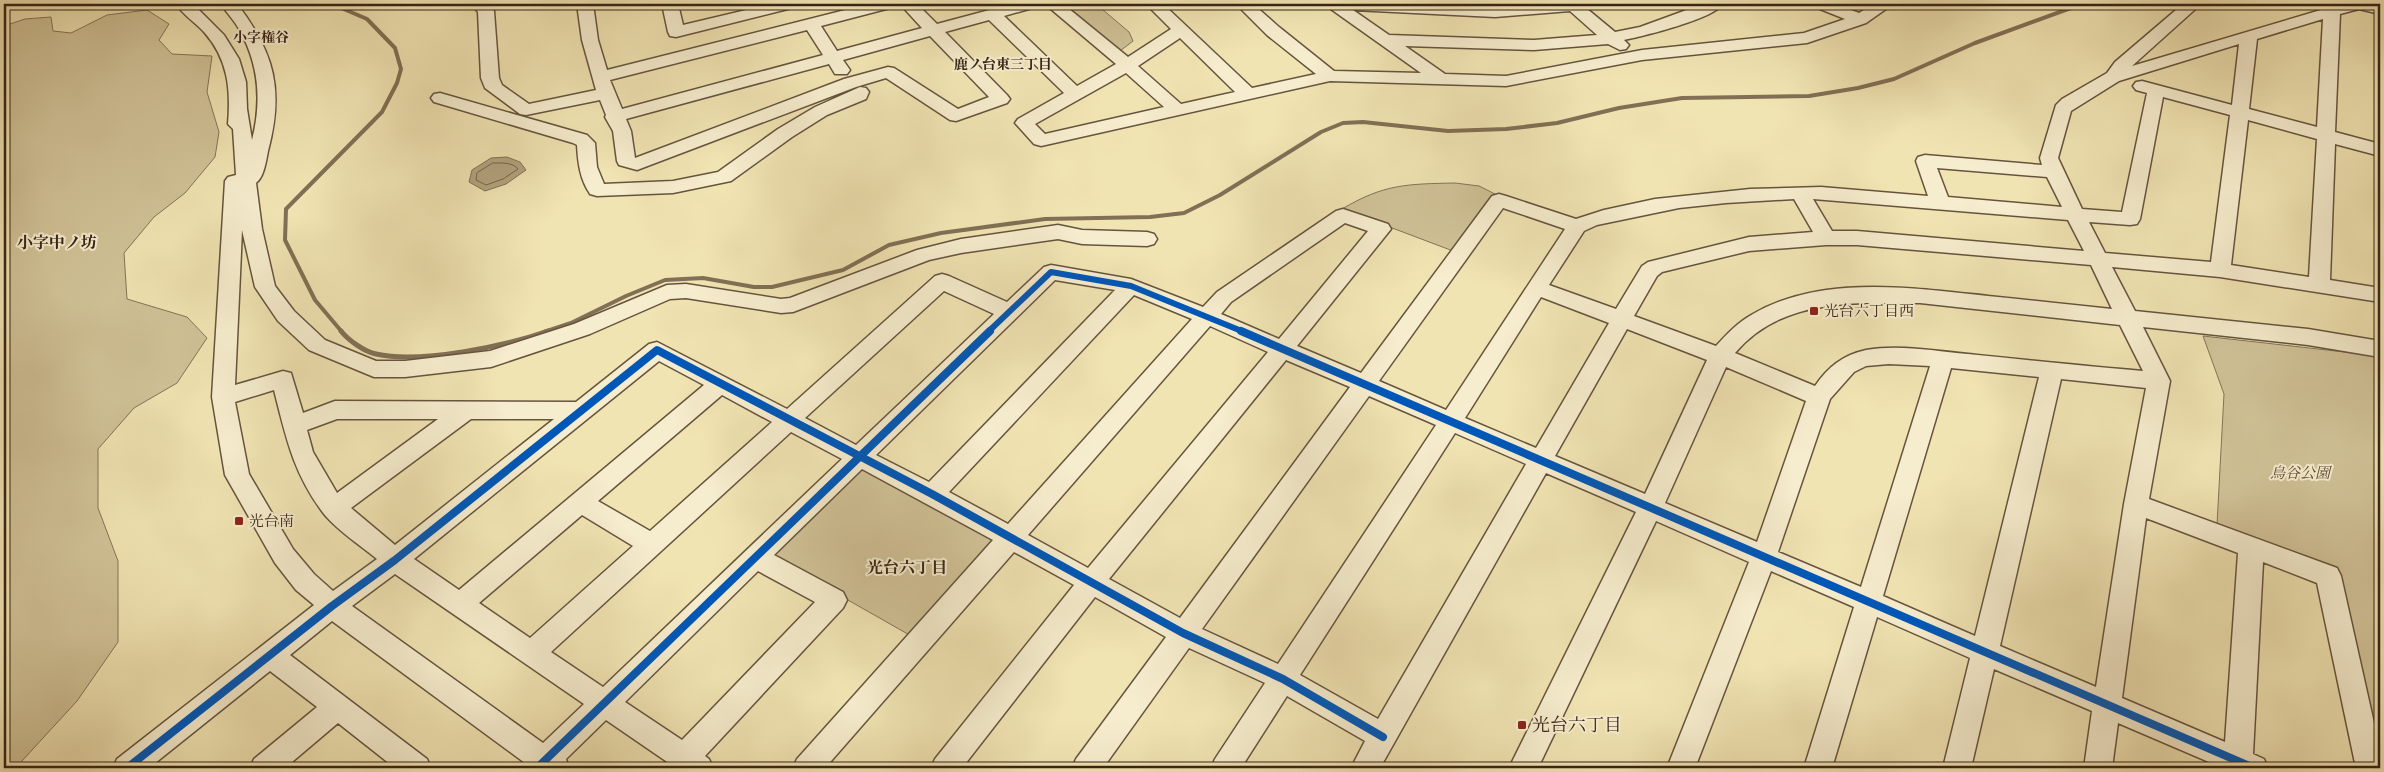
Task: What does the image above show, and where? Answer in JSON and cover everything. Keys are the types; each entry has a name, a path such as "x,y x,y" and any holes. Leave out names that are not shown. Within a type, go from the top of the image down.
{"street":[{"path":"184,4 207,23 221,42 238,80 223,397 237,475 284,556 305,582 332,606 546,766 604,704 1051,272 1132,286 1206,316 1986,652 2243,766 2251,546"},
{"path":"229,4 250,33 264,60 269,92 268,112 263,139 247,189"},
{"path":"479,4 486,11 490,78 494,88 526,110 811,23 888,4"},
{"path":"584,4 590,40 603,85 614,116 622,131 626,161 638,164 854,82 888,72 956,116 1000,99 908,4"},
{"path":"670,4 676,32 748,9 790,4"},
{"path":"614,116 1030,4"},
{"path":"1053,4 1127,65 1176,109"},
{"path":"1154,4 1180,31 1248,94"},
{"path":"1244,4 1273,31 1330,76"},
{"path":"1334,4 1439,78"},
{"path":"1334,4 1495,12 1576,5 1633,57"},
{"path":"1384,40 1535,46 1613,39 1664,26 1715,4"},
{"path":"1821,4 1860,19"},
{"path":"1180,31 1127,65 1024,123 1041,140 1330,76 1506,81 1633,57 1807,38 1860,19 1885,4"},
{"path":"2114,77 2121,66 2193,4"},
{"path":"2098,768 2136,504 2159,381 2054,172 2050,158 2062,109 2068,103 2114,77 2359,4 2380,9"},
{"path":"2319,284 2332,11"},
{"path":"992,14 1076,95"},
{"path":"440,98 580,138 586,143 588,167 596,190 673,187 724,177 766,144 814,116 860,95 854,82 833,57 811,23"},
{"path":"2220,270 2249,36"},
{"path":"2114,77 2380,150"},
{"path":"1225,768 1577,226 1590,219 1662,204 1716,197 1800,193 2130,219 2156,90"},
{"path":"238,109 242,124 247,189 265,287 273,301 286,316 317,345 337,356 374,369 405,369 491,359 582,329 667,292 686,291 781,306 793,305 924,255 961,246 1040,233 1058,232 1082,237 1147,239"},
{"path":"1940,203 1925,161 2054,172"},
{"path":"1800,193 1826,238"},
{"path":"1086,768 1499,200 1577,226"},
{"path":"807,768 1224,297 1343,215 1381,229 1092,582 945,768"},
{"path":"1366,768 1649,271 1655,267 1749,244 1826,238 1857,238 2220,270 2380,295"},
{"path":"531,654 942,281 1009,312"},
{"path":"932,494 1132,286"},
{"path":"1538,288 1720,356 1819,397"},
{"path":"1523,768 1651,507 1720,356 1731,340 1770,313 1800,303 1829,298 1874,295 1920,296 2308,337 2380,349"},
{"path":"127,768 332,606 395,560 657,350 787,420 932,494 1183,633 1283,680 1383,737"},
{"path":"1681,768 1764,557 1819,397 1830,380 1846,365 1871,355 1943,359 2159,381"},
{"path":"1818,768 1943,359"},
{"path":"1957,768 2052,371"},
{"path":"223,397 283,379 301,452 314,478 334,508 395,560 692,763 834,600 756,556"},
{"path":"460,604 720,384"},
{"path":"294,426 336,410 468,409 579,411"},
{"path":"334,508 468,409"},
{"path":"581,503 651,544"},
{"path":"2136,504 2328,576 2370,768"},
{"path":"270,655 337,706 409,766"},
{"path":"264,768 337,706"}],"green space":[{"path":"1064,4 1096,4 1129,32 1133,41 1120,51 1077,18"},
{"path":"147,10 169,24 159,40 172,54 212,56 207,92 219,132 215,157 185,193 154,217 124,253 127,299 187,317 207,338 177,383 134,408 98,449 98,508 118,561 118,642 77,701 15,768 4,768 4,26 25,19 51,17 53,31 71,33 107,15"},
{"path":"1455,183 1479,186 1495,194 1453,251 1342,209 1371,195 1396,187"},
{"name":"鳥谷公園","path":"2203,336 2380,356 2380,768 2378,768 2334,576 2217,525 2224,394"},
{"path":"859,468 992,539 993,548 913,637 774,558 774,550"}],"water":[{"path":"507,157 520,162 526,170 506,184 485,191 469,182 472,170 491,158"}],"waterway":[{"path":"332,4 367,19 395,48 401,69 397,83 382,112 286,209 285,240 315,300 342,332"},
{"path":"544,332 571,323 626,296 665,280 703,278 754,287 772,287 843,270 889,245 941,233 1045,219 1150,217 1184,213 1220,195 1321,132 1343,123 1363,122 1448,131 1506,129 1557,123 1619,108 1682,98 1809,96 1858,88 1894,79 1975,43 2082,4"},
{"path":"342,332 357,345 372,353 416,357 487,348 548,331"}],"cycle path":[{"path":"537,768 1051,272 1131,286 1206,316 2254,768"},
{"path":"127,768 332,606 395,560 657,350 860,458 932,494 1183,633 1283,679 1383,737"}],"place":[{"name":"光台六丁目西","path":"1814,311"},
{"name":"光台南","path":"239,521"},
{"name":"光台六丁目","path":"1522,725"}],"district":[{"name":"小字権谷","path":"261,37"},
{"name":"鹿ノ台東三丁目","path":"1003,64"},
{"name":"小字中ノ坊","path":"57,242"},
{"name":"光台六丁目","path":"907,567"}]}
